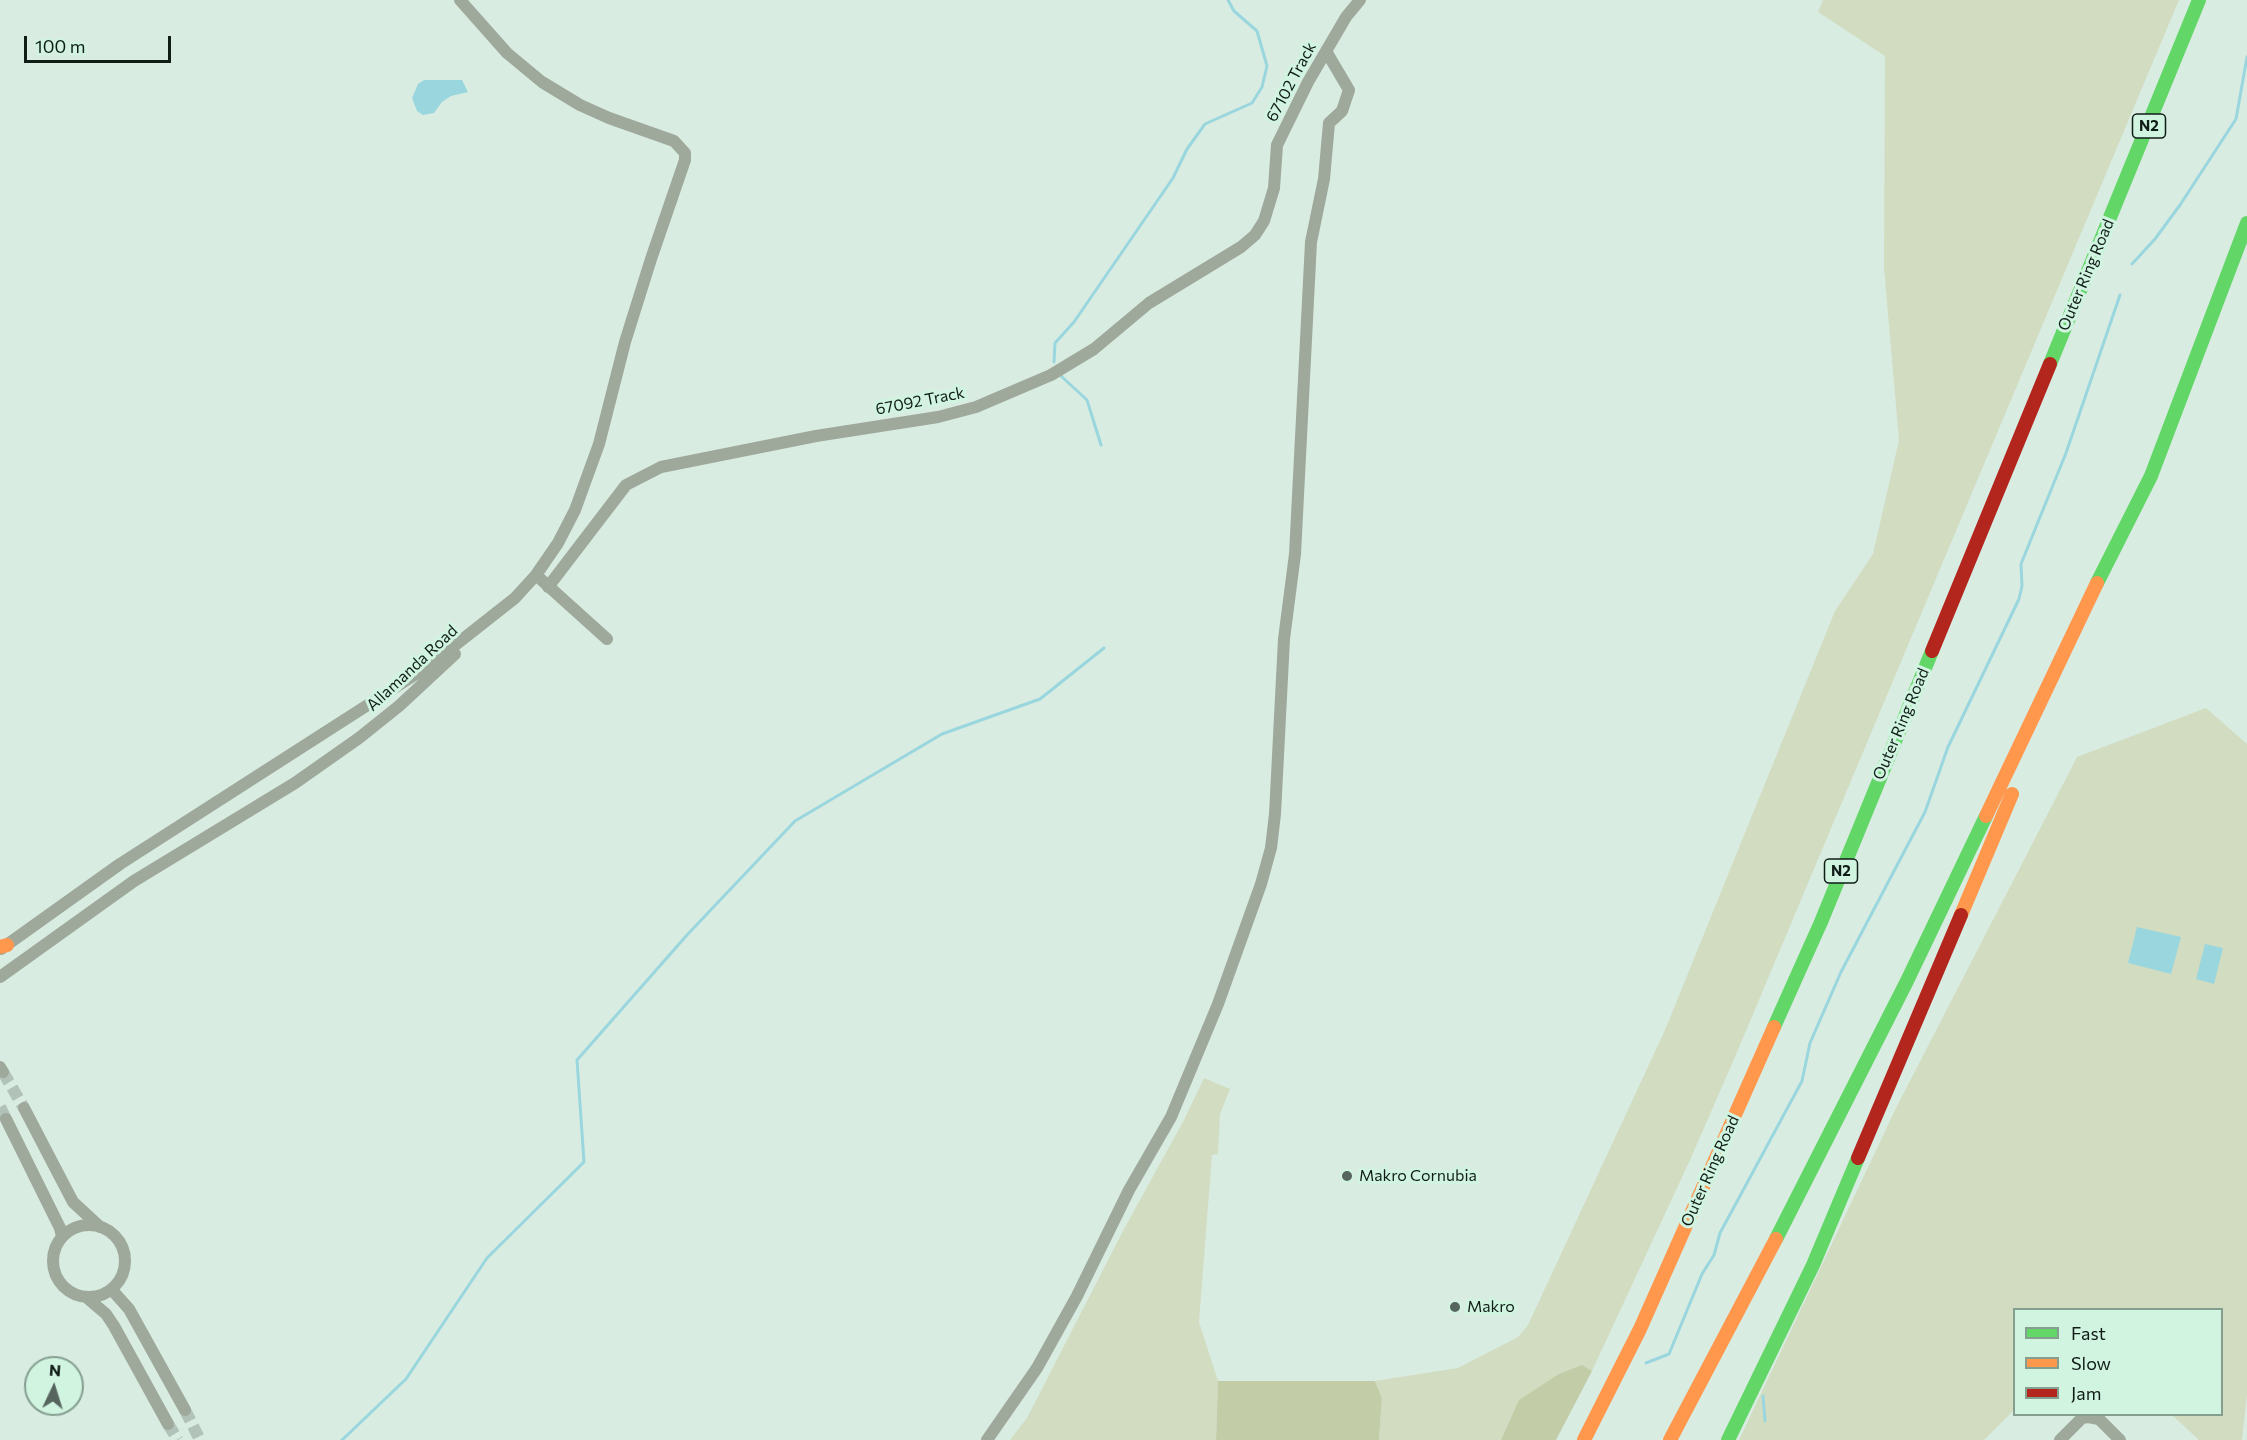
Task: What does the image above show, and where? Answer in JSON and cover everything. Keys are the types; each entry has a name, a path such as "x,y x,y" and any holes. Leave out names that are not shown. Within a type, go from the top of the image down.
{"highway":[{"name":"Outer Ring Road","path":"1584,1440 1640,1329 1821,922 1896,733 1989,517 2078,293 2199,0"},
{"path":"1670,1440 1766,1261 1907,981 2080,615 2151,476 2222,294 2247,223"},
{"path":"1728,1440 1813,1264 1854,1161 1945,955 2042,721 2049,683"}],"street":[{"path":"460,0 507,53 542,82 609,118 674,141 685,153 685,160 626,342 589,476 558,543 536,575 515,598 482,625"},
{"name":"67102 Track","path":"1274,188 1277,145 1326,51 1346,17 1360,0"},
{"path":"987,1440 1037,1368 1077,1296 1129,1190 1171,1117 1218,1004 1261,885 1275,814 1284,639 1295,554 1311,242 1324,179 1329,123 1342,111 1349,90 1326,51"},
{"name":"67092 Track","path":"549,587 626,485 661,467 816,436 938,417 976,407 1051,375 1094,349 1149,303 1241,247 1255,235 1264,221 1274,188"},
{"path":"536,575 607,639"},
{"name":"Allamanda Road","path":"2,947 120,864 423,670 482,625"},
{"name":"Allamanda Road","path":"0,977 134,881 295,783 359,738 399,706 447,662 482,625"},
{"path":"24,1108 73,1202 100,1227"},
{"path":"6,1119 60,1228 62,1237"},
{"path":"86,1297 100,1296 112,1290 124,1273 125,1253 115,1235 91,1224 77,1227 62,1237 53,1255 55,1274 67,1289 86,1297 106,1314 168,1424"},
{"path":"112,1290 129,1309 185,1410"},
{"path":"2060,1440 2082,1418 2088,1417 2099,1419 2120,1440"}],"green space":[{"path":"1823,0 2179,0 1735,1057 1592,1371 1582,1366 1510,1422 1501,1440 1379,1440 1382,1398 1375,1381 1458,1368 1518,1337 1528,1325 1665,1030 1835,611 1873,554 1899,440 1884,268 1885,56 1818,12"},
{"path":"2206,708 2247,744 2247,1395 2242,1440 2199,1440 2173,1416 2223,1416 2223,1308 2013,1308 2013,1411 1984,1440 1739,1440 1897,1106 2077,757"},
{"path":"1204,1078 1230,1089 1220,1114 1218,1154 1212,1155 1199,1322 1218,1381 1216,1440 1010,1440 1027,1418"},
{"path":"1582,1365 1592,1371 1556,1440 1501,1440 1519,1400 1559,1374"},
{"path":"1218,1381 1375,1381 1382,1398 1379,1440 1216,1440"}],"water":[{"path":"424,80 462,80 468,92 451,96 442,102 434,113 423,115 417,111 412,98 418,84"},
{"path":"2137,927 2181,937 2171,974 2128,963"},
{"path":"2205,944 2223,948 2214,984 2196,979"}],"waterway":[{"path":"1054,362 1055,343 1074,322 1173,178 1187,149 1205,124 1252,103 1262,87 1267,66 1257,31 1234,11 1228,0"},
{"path":"2132,264 2155,239 2180,205 2236,119 2247,57"},
{"path":"1646,1363 1669,1354 1702,1274 1714,1255 1720,1233 1802,1081 1810,1043 1841,972 1925,812 1948,747 2019,599 2022,586 2021,564 2066,453 2120,295"},
{"path":"1061,376 1087,400 1101,445"},
{"path":"342,1440 406,1379 487,1258 584,1162 577,1060 687,935 795,821 942,734 1040,699 1104,648"},
{"path":"1763,1396 1765,1421"}],"tunnel":[{"path":"3,1072 24,1108"},
{"path":"0,1107 6,1119"},
{"path":"185,1410 200,1440"},
{"path":"168,1424 178,1440"}],"traffic: fast":[{"path":"2050,364 2199,0"},
{"path":"2097,583 2151,476 2247,223"},
{"path":"1774,1027 1821,922 1932,651"},
{"path":"1776,1239 1907,981 1986,816"},
{"path":"1728,1440 1813,1265 1858,1158"}],"traffic: slow":[{"path":"1986,816 2097,583"},
{"path":"1961,915 2012,794"},
{"path":"0,947 7,945"},
{"path":"1584,1440 1640,1329 1774,1027"},
{"path":"1670,1440 1776,1239"}],"traffic: jam":[{"path":"1932,651 2050,364"},
{"path":"1858,1158 1961,915"}],"place":[{"name":"Makro Cornubia","path":"1347,1176"},
{"name":"Makro","path":"1455,1307"}]}
